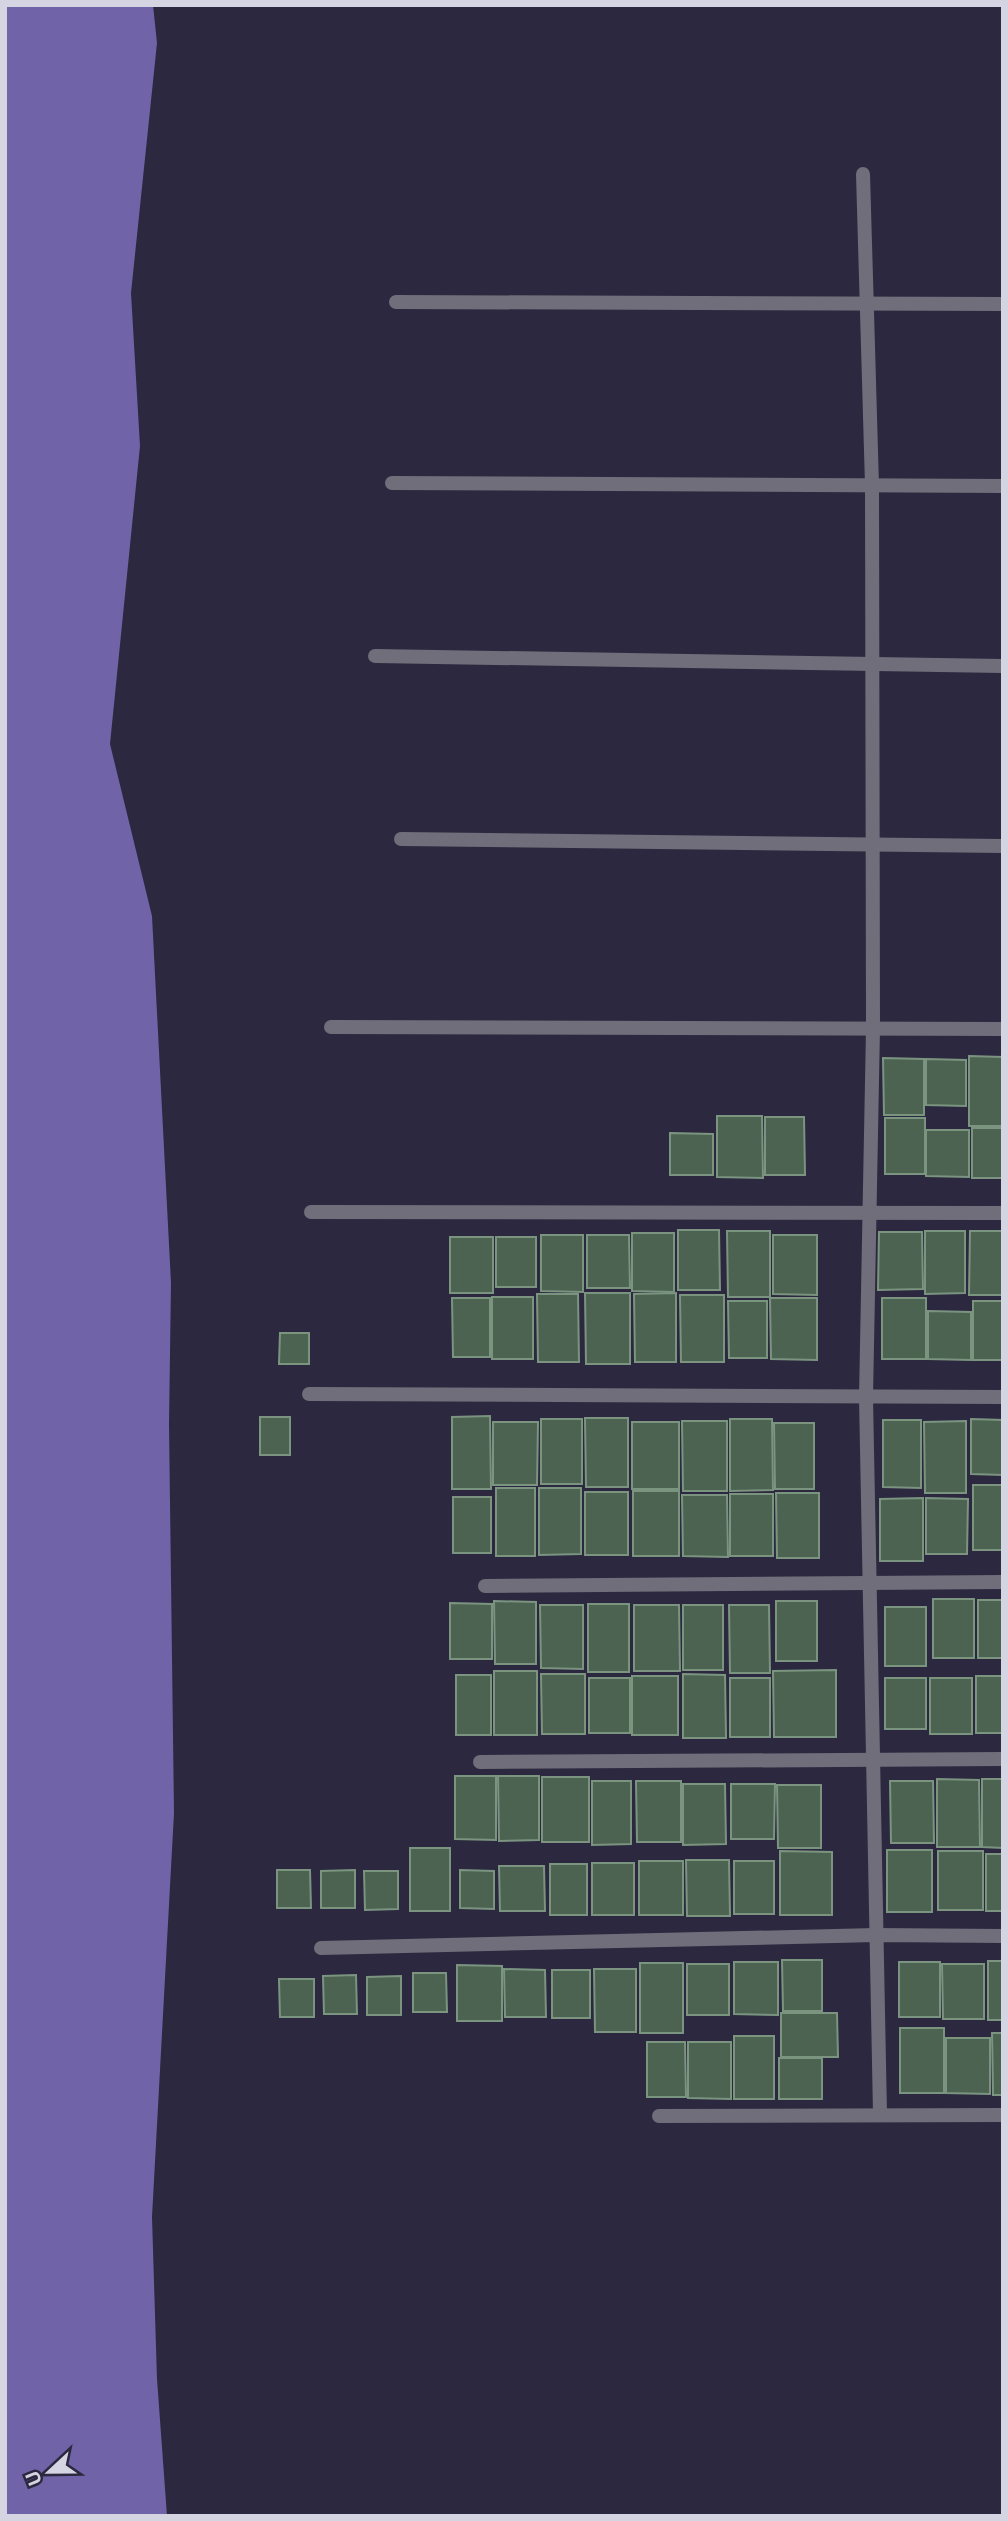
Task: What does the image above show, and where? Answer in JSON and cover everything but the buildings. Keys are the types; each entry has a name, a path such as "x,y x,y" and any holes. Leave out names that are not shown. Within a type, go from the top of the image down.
{"street":[{"path":"863,174 872,485 873,1028 866,1398 880,2115"},
{"path":"396,302 1003,304"},
{"path":"392,483 1003,486"},
{"path":"375,656 1003,666"},
{"path":"401,839 1003,846"},
{"path":"331,1027 1003,1029"},
{"path":"312,1212 1003,1213"},
{"path":"309,1394 1003,1397"},
{"path":"485,1586 1003,1582"},
{"path":"480,1762 1003,1759"},
{"path":"321,1948 876,1935 1003,1936"},
{"path":"659,2116 1003,2116"}],"shaded area":[{"path":"5,5 153,5 157,43 131,293 140,446 110,744 152,916 171,1283 169,1424 174,1813 152,2217 157,2379 167,2516 5,2516"}]}
